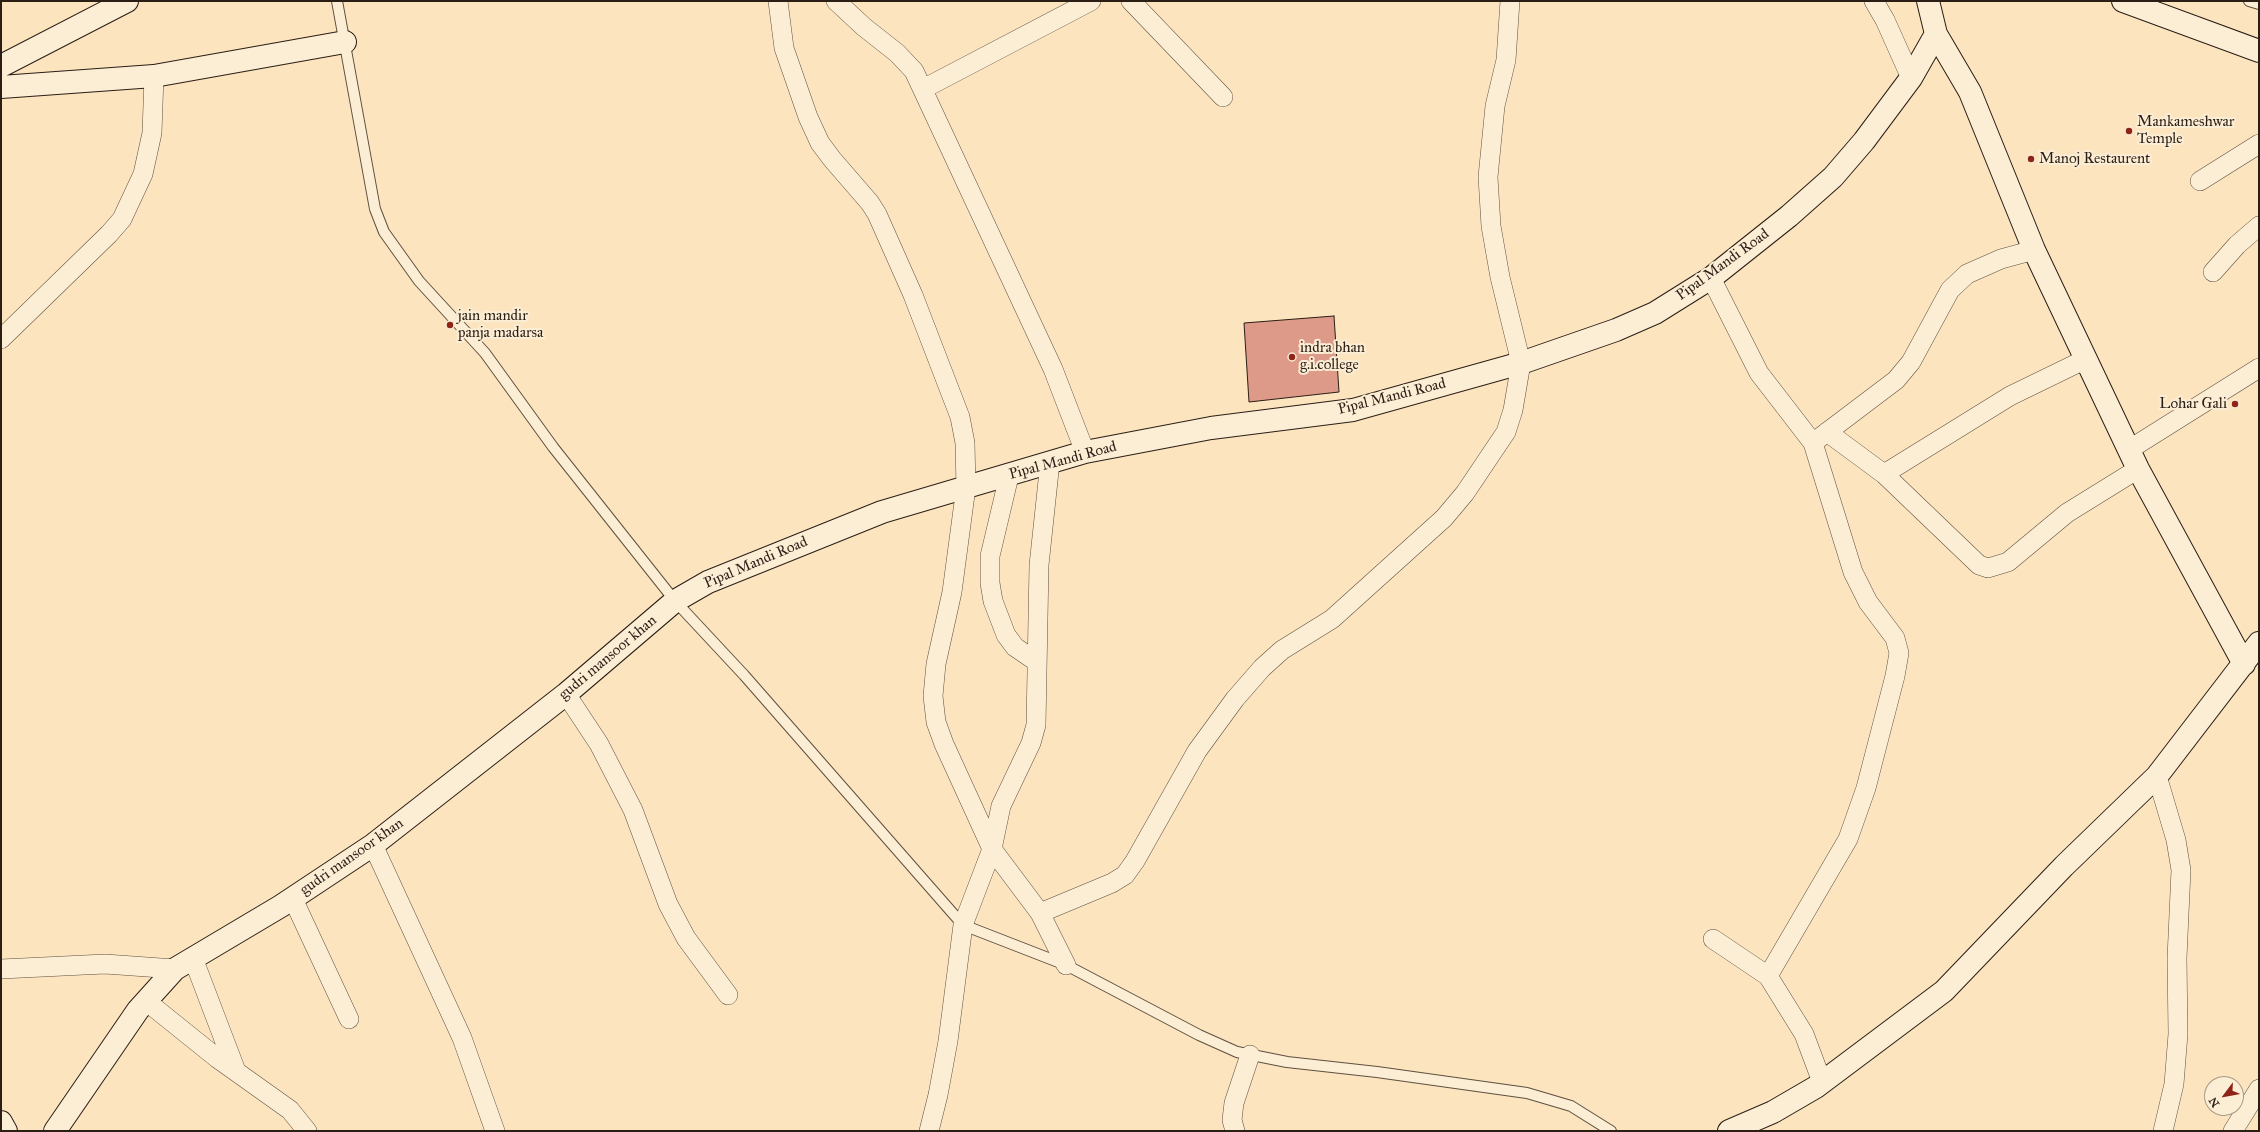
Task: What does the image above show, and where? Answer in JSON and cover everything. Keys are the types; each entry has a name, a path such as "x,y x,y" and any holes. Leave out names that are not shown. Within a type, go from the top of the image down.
{"street":[{"path":"1,66 127,1"},
{"path":"778,1 784,48 808,117 820,143 870,203 877,214 913,295 960,417 965,443 966,488 952,592 936,664 933,696 936,722 944,744 992,849 1040,913 1066,965"},
{"path":"836,1 864,27 907,62 922,89 1053,369 1085,452"},
{"path":"922,89 1091,1"},
{"path":"1131,1 1223,97"},
{"path":"1040,913 1112,883 1125,875 1135,861 1197,751 1235,699 1262,668 1282,650 1332,619 1444,518 1466,493 1506,432 1513,410 1521,362 1500,276 1491,226 1488,177 1495,106 1506,60 1510,1"},
{"path":"1874,1 1885,20 1911,78"},
{"path":"1928,1 1936,34 1970,92 2034,250 2130,449 2138,469 2244,664"},
{"path":"2123,1 2259,51"},
{"name":"Pipal Mandi Road","path":"675,601 708,582 882,512 1009,476 1050,462 1085,452 1211,428 1353,410 1521,362 1654,313 1711,278 1790,216 1833,177 1911,78 1936,34"},
{"path":"1,86 154,76 345,42"},
{"path":"1,339 109,234 122,219 143,174 151,140 154,76"},
{"path":"2200,181 2259,144"},
{"path":"2213,272 2237,245 2259,226"},
{"path":"1820,437 1896,380 1912,362 1950,290 1967,274 2001,259 2034,250"},
{"path":"1711,278 1760,373 1820,437 1884,474 1978,565 1988,568 2008,562 2067,513 2138,469"},
{"path":"1884,474 2010,396 2086,359"},
{"path":"2130,449 2259,368"},
{"path":"1768,976 1848,839 1866,788 1895,676 1899,653 1895,638 1868,602 1853,572 1820,437"},
{"path":"929,1131 938,1095 946,1048 963,925 992,849 1001,806 1031,744 1036,725 1039,565 1050,462"},
{"path":"1009,476 990,556 990,583 993,601 1006,635 1015,647 1036,662"},
{"name":"gudri mansoor khan","path":"55,1131 138,1010 184,963 293,898 373,845 566,694 675,601"},
{"path":"1729,1131 1773,1112 1822,1082 1944,991 2064,866 2157,776 2259,643"},
{"path":"566,694 599,744 633,810 668,904 686,938 728,995"},
{"path":"2157,776 2176,840 2182,870 2177,958 2178,1034 2174,1084 2163,1131"},
{"path":"373,845 462,1038 495,1131"},
{"path":"293,898 349,1019"},
{"path":"1713,939 1768,976 1804,1034 1822,1082"},
{"path":"1,969 105,964 184,963 236,1072"},
{"path":"146,1001 236,1072 290,1110 307,1131"},
{"path":"1235,1131 1232,1120 1234,1103 1250,1055"},
{"path":"2233,1131 2259,1089"},
{"path":"1,1122 6,1131"}],"lane":[{"path":"337,1 376,209 384,232 419,281 486,352 553,447 675,601 744,675 963,925 1066,965 1199,1035 1237,1052 1287,1062 1377,1072 1527,1093 1571,1106 1611,1131"},
{"path":"2249,1 2259,4"}],"building":[{"name":"indra bhan g.i.college","path":"1334,316 1339,392 1249,402 1244,323"}],"place":[{"name":"Mankameshwar Temple","path":"2129,131"},
{"name":"Manoj Restaurent","path":"2031,159"},
{"name":"jain mandir panja madarsa","path":"450,325"},
{"name":"indra bhan g.i.college","path":"1292,357"},
{"name":"Lohar Gali","path":"2235,404"}]}
